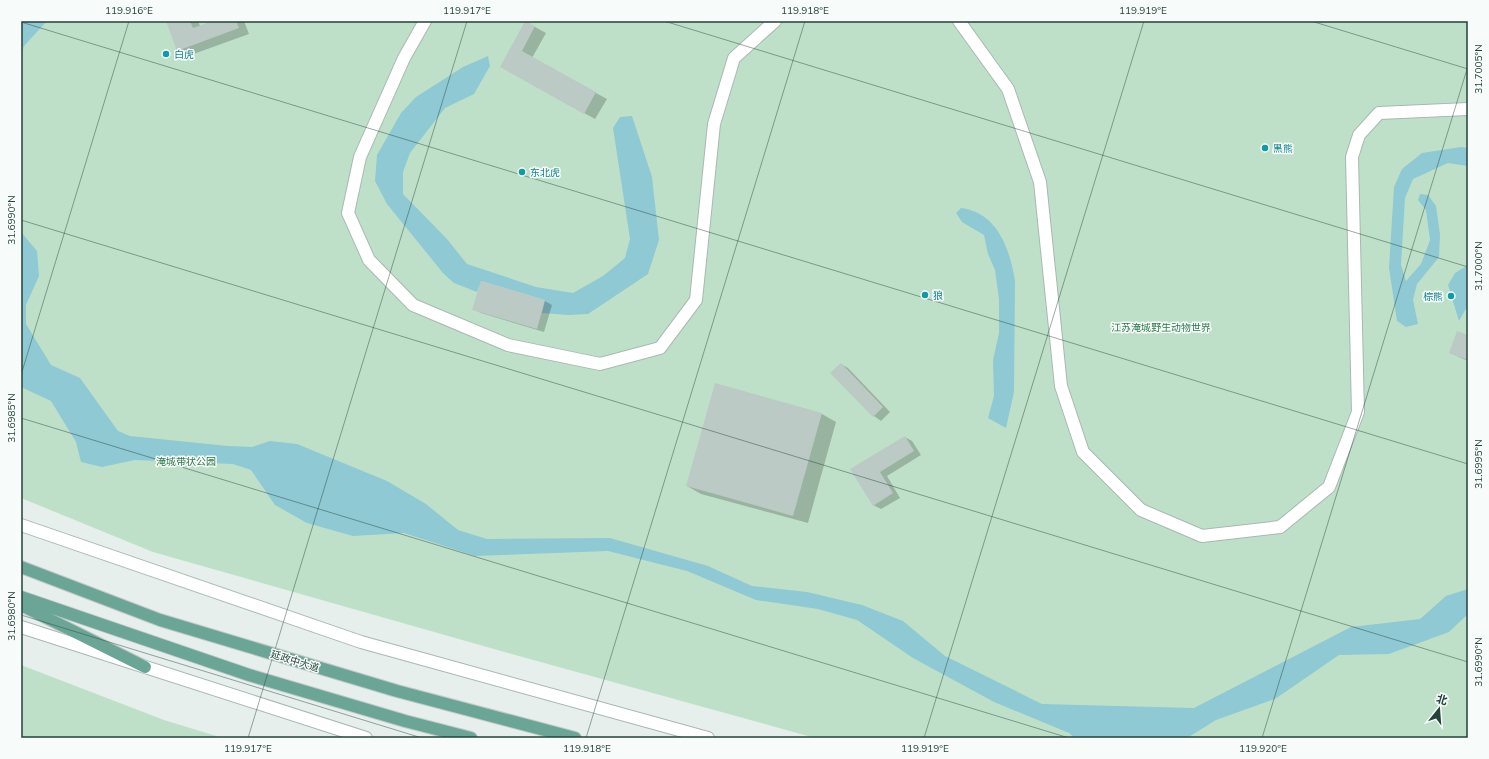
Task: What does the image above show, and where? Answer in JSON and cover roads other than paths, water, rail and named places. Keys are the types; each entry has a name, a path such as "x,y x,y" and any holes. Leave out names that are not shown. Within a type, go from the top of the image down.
{"main road":[{"name":"延政中大道","path":"21,567 160,620 397,692 575,738"},
{"path":"21,597 249,675 406,721 471,738"},
{"path":"21,605 145,667"}],"street":[{"path":"425,21 404,58 360,157 348,213 369,260 413,305 508,345 600,364 660,348 696,300 714,124 734,58 775,21"},
{"path":"959,21 1008,89 1040,182 1061,386 1083,452 1141,510 1202,536 1280,527 1329,487 1358,412 1352,158 1359,135 1379,113 1468,109"},
{"path":"21,525 361,642 708,738"},
{"path":"21,627 366,738"}],"water":[{"path":"21,21 47,21 24,46 21,54"},
{"path":"488,56 490,66 474,94 445,108 410,153 403,172 403,194 447,239 467,264 536,287 573,293 603,276 625,258 630,239 613,128 620,117 632,116 652,177 659,240 648,274 588,314 568,315 542,313 545,300 481,281 477,292 454,283 443,273 387,204 375,181 377,155 401,113 416,97 463,67"},
{"path":"1461,147 1468,148 1468,166 1448,163 1413,179 1405,198 1401,265 1406,281 1421,264 1430,240 1426,210 1418,200 1420,194 1428,195 1436,206 1440,234 1439,257 1417,284 1413,300 1418,324 1406,327 1397,321 1389,268 1394,187 1402,169 1422,153"},
{"path":"961,208 973,211 993,224 1005,245 1013,269 1015,281 1014,392 1006,428 988,418 994,396 993,360 999,333 999,299 995,270 988,254 984,235 962,222 956,213"},
{"path":"21,232 37,251 39,276 26,305 26,324 51,365 80,378 118,431 130,436 228,446 252,447 270,441 297,444 387,481 426,504 458,530 487,539 610,538 708,566 752,586 807,592 862,605 903,621 945,656 1042,704 1194,708 1351,627 1420,619 1446,596 1468,589 1468,614 1449,632 1389,654 1339,655 1275,699 1216,720 1187,738 1075,738 1069,733 994,702 913,658 857,620 818,609 756,600 687,571 608,551 475,556 404,533 353,536 307,523 275,505 251,470 233,464 135,460 102,467 81,462 76,442 51,401 21,387"},
{"path":"1468,265 1468,305 1459,321 1448,285 1455,273"}],"place":[{"name":"白虎","path":"166,54"},
{"name":"黑熊","path":"1265,148"},
{"name":"东北虎","path":"522,172"},
{"name":"狼","path":"925,295"},
{"name":"棕熊","path":"1451,296"}],"park label":[{"name":"江苏淹城野生动物世界","path":"1161,327"},
{"name":"淹城带状公园","path":"186,461"}]}
